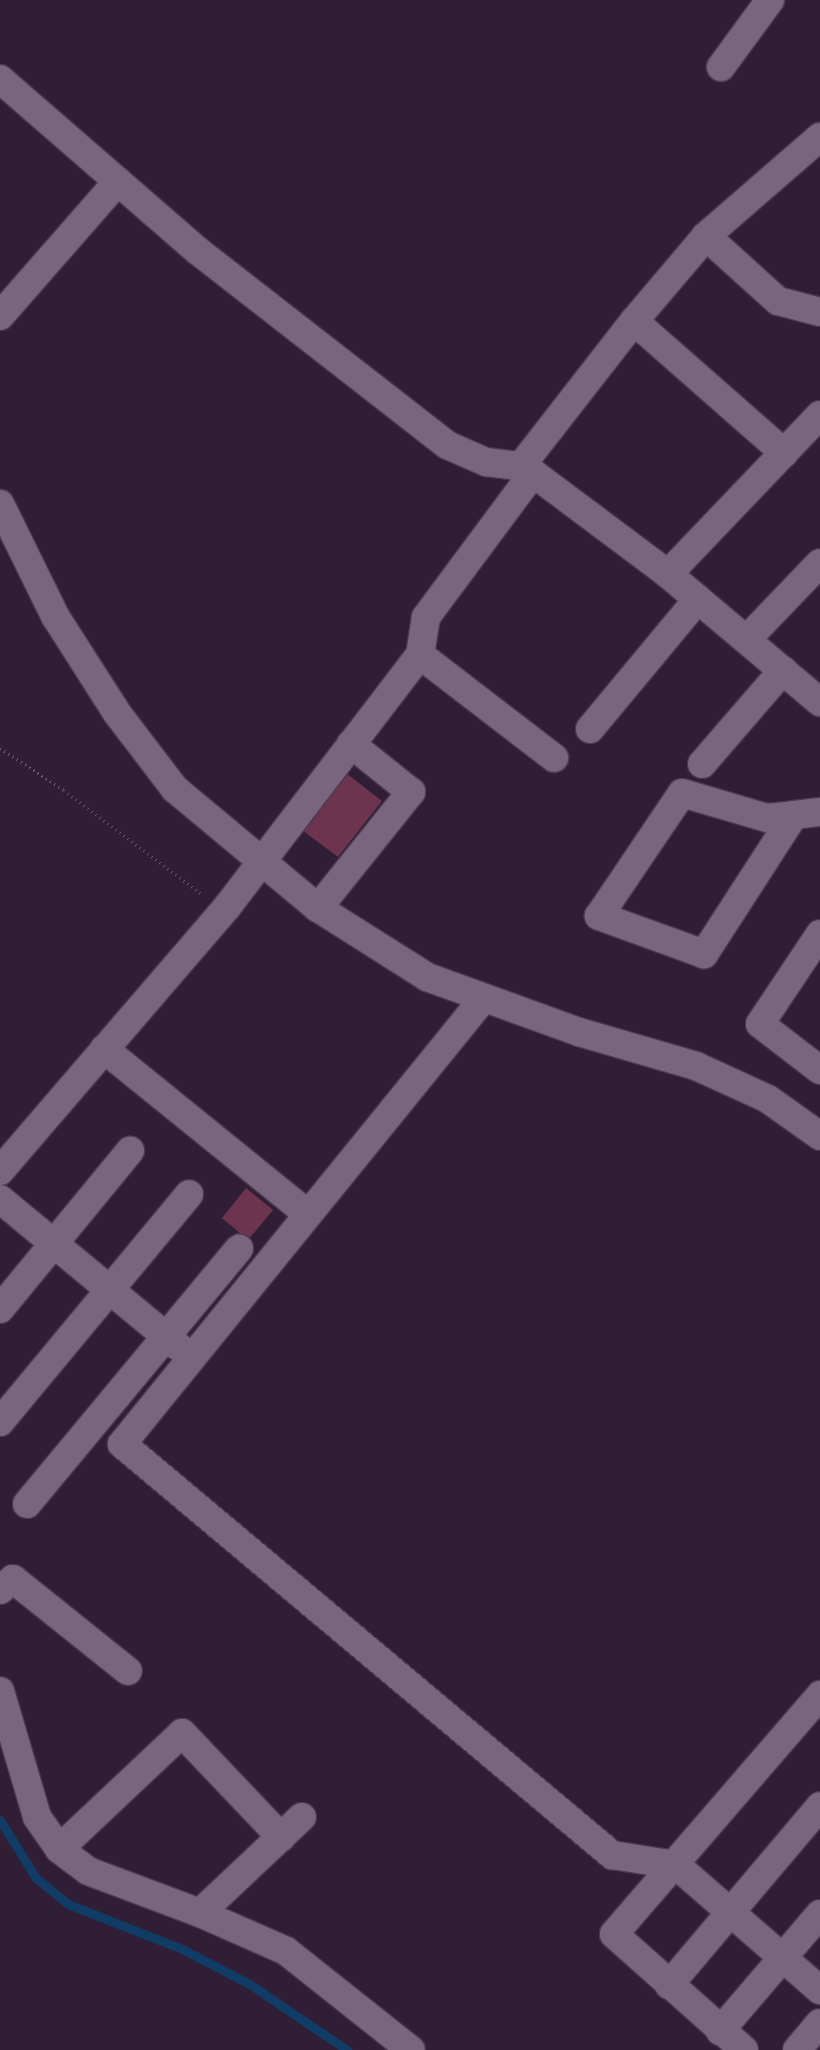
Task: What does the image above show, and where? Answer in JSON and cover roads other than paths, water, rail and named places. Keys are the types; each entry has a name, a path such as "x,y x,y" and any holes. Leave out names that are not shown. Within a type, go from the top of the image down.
{"street":[{"path":"721,66 770,0"},
{"path":"0,79 198,251 447,446 486,462 527,470 668,574 820,702"},
{"path":"0,1170 224,910 420,655 426,617 527,470 634,321 706,236 819,141"},
{"path":"0,316 118,181"},
{"path":"706,236 778,301 820,312"},
{"path":"634,321 784,453"},
{"path":"668,574 820,415"},
{"path":"0,504 55,616 117,713 175,789 318,908 426,978 483,999 696,1066 768,1099 820,1136"},
{"path":"747,639 820,563"},
{"path":"590,729 698,599"},
{"path":"420,655 554,758"},
{"path":"702,764 783,670"},
{"path":"318,908 411,792 351,744"},
{"path":"682,793 766,818 807,814 704,954 600,916 682,793"},
{"path":"820,934 760,1024 820,1070"},
{"path":"483,999 122,1444 612,1855 676,1865 820,1990"},
{"path":"104,1049 308,1214"},
{"path":"0,1309 130,1151"},
{"path":"0,1422 190,1194"},
{"path":"0,1199 192,1358"},
{"path":"27,1504 240,1249"},
{"path":"0,1590 13,1579 128,1671"},
{"path":"0,1691 37,1817 59,1849 88,1872 200,1913 286,1951 411,2050"},
{"path":"744,2050 720,2031 614,1934 676,1865 820,1694"},
{"path":"59,1849 182,1733 281,1837"},
{"path":"669,1985 820,1806"},
{"path":"200,1913 302,1817"},
{"path":"720,2031 820,1914"},
{"path":"797,2050 820,2023"}],"waterway":[{"path":"0,1820 36,1878 68,1904 182,1949 248,1983 347,2050"}]}
